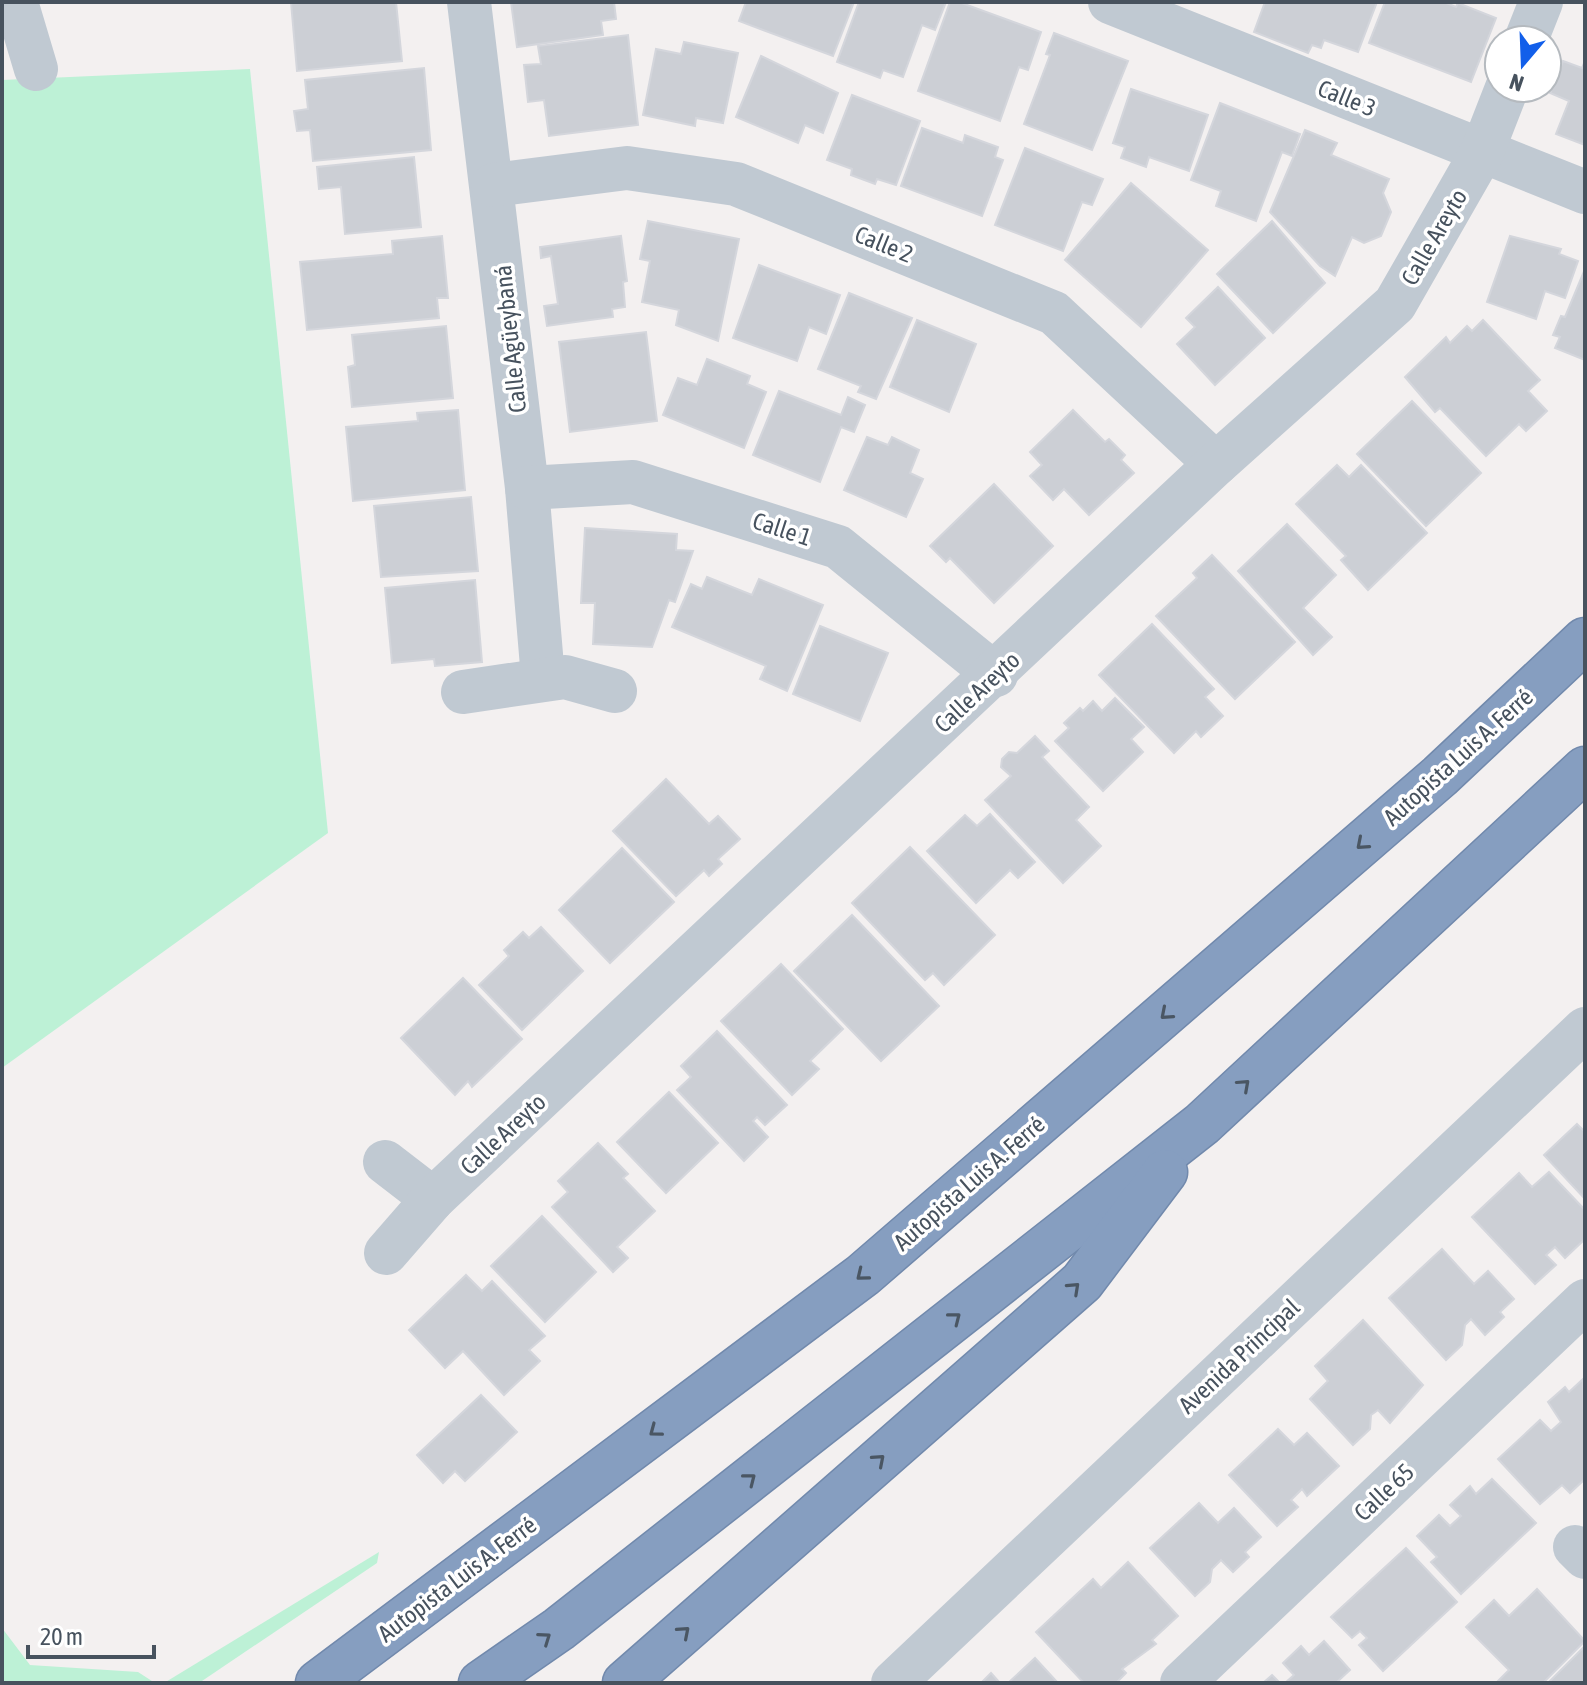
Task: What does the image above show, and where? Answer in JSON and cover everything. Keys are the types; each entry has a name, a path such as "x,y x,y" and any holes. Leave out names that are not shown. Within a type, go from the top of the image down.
{"highway":[{"name":"Autopista Luis A. Ferré","path":"318,1683 863,1275 1440,776 1585,640"},
{"path":"481,1683 559,1629 1202,1124 1585,769"},
{"path":"625,1683 1082,1282 1202,1124"}],"street":[{"path":"16,2 36,69"},
{"name":"Calle Agüeybaná","path":"469,2 527,488 543,678"},
{"name":"Calle 3","path":"1110,2 1585,192"},
{"path":"1532,24 1541,2"},
{"name":"Calle Areyto","path":"386,1253 433,1199 996,675 1216,464 1395,304 1482,152 1501,104"},
{"name":"Calle 2","path":"493,185 627,168 736,184 1054,313 1216,464"},
{"name":"Calle 1","path":"527,488 633,482 838,547 996,675"},
{"path":"463,692 565,677 615,691"},
{"name":"Avenida Principal","path":"893,1683 1585,1029"},
{"path":"385,1162 433,1199"},
{"name":"Calle 65","path":"1182,1683 1585,1301"}],"green space":[{"path":"250,69 328,833 2,1068 2,80"},
{"path":"379,1552 377,1563 199,1683 164,1683"},
{"path":"2,1628 30,1665 138,1672 155,1683 2,1683"}],"building":[{"path":"291,2 396,2 402,61 297,71"},
{"path":"511,2 614,2 616,19 601,21 603,35 517,47"},
{"path":"746,2 854,2 833,56 739,21"},
{"path":"859,2 946,2 935,30 922,25 903,77 883,70 880,78 837,62"},
{"path":"950,2 959,2 1041,32 1028,70 1019,67 1000,121 918,91"},
{"path":"1265,2 1377,2 1358,52 1324,40 1321,48 1312,45 1308,53 1254,32"},
{"path":"1385,2 1444,2 1456,7 1458,3 1496,18 1494,24 1483,24 1483,51 1471,82 1369,43"},
{"path":"1054,33 1128,61 1092,150 1024,124 1050,55 1046,54"},
{"path":"628,35 638,125 549,136 544,100 528,102 524,65 541,64 538,46"},
{"path":"684,42 738,53 723,123 696,118 695,126 643,115 656,49 681,54"},
{"path":"761,56 838,93 823,133 805,125 798,143 736,117"},
{"path":"1563,61 1582,68 1585,61 1585,145 1556,134 1569,101 1563,98"},
{"path":"424,68 431,150 313,161 310,130 297,131 294,111 308,109 305,80"},
{"path":"1131,89 1208,115 1189,171 1149,157 1146,167 1121,158 1125,147 1113,143"},
{"path":"852,95 920,121 896,185 877,179 875,184 851,175 852,169 827,160"},
{"path":"1220,103 1300,134 1292,156 1282,152 1256,221 1216,206 1221,191 1191,180"},
{"path":"922,128 963,143 965,135 998,147 995,157 1003,160 982,216 901,186"},
{"path":"1305,130 1337,143 1331,155 1389,179 1383,193 1391,212 1381,236 1364,243 1352,237 1335,276 1320,266 1270,212"},
{"path":"1025,148 1103,179 1092,205 1082,202 1063,251 995,225"},
{"path":"414,157 421,227 345,234 341,187 319,189 317,167"},
{"path":"1131,183 1208,250 1141,327 1065,260"},
{"path":"648,221 739,239 718,341 676,325 679,310 642,302 650,261 640,259"},
{"path":"1272,221 1325,283 1273,333 1217,274"},
{"path":"442,236 448,298 437,298 439,318 307,330 300,262 393,254 392,241"},
{"path":"621,236 627,281 623,282 625,307 612,309 613,317 547,326 544,306 558,304 551,256 541,258 540,247"},
{"path":"1510,236 1561,249 1559,254 1578,261 1565,298 1545,291 1536,319 1487,302"},
{"path":"759,265 840,295 826,334 809,327 797,361 733,338"},
{"path":"1585,269 1585,360 1555,348 1560,337 1553,335 1561,316 1565,317"},
{"path":"1218,287 1265,338 1215,385 1177,344 1195,327 1186,318"},
{"path":"849,293 912,318 876,399 858,392 861,386 818,369"},
{"path":"917,320 976,344 949,412 890,387"},
{"path":"1483,320 1540,380 1528,391 1547,411 1526,431 1519,424 1486,456 1440,408 1435,412 1405,377 1446,337 1450,343 1467,326 1472,331"},
{"path":"446,326 453,398 352,407 348,367 355,365 352,335"},
{"path":"646,332 657,421 570,432 559,342"},
{"path":"707,359 750,376 747,384 766,392 744,448 663,415 678,378 697,385"},
{"path":"779,391 841,415 848,397 865,405 854,432 841,427 820,482 753,455"},
{"path":"1412,401 1481,473 1426,526 1357,454"},
{"path":"458,410 465,490 353,501 346,427 418,421 417,413"},
{"path":"1073,410 1105,442 1109,439 1125,455 1121,460 1134,473 1089,515 1064,489 1053,500 1030,476 1042,465 1030,452"},
{"path":"867,437 888,445 892,437 919,450 910,473 923,479 906,517 844,490"},
{"path":"1337,465 1349,477 1361,465 1427,533 1368,590 1341,560 1346,556 1296,504"},
{"path":"994,484 1053,546 994,603 950,558 946,562 930,546"},
{"path":"471,497 478,571 381,577 374,506"},
{"path":"1287,524 1336,575 1303,608 1332,637 1313,655 1238,571"},
{"path":"585,528 677,534 676,550 693,551 675,602 669,600 652,647 593,644 595,603 581,603"},
{"path":"1212,555 1295,642 1235,699 1156,616 1197,578 1193,573"},
{"path":"707,577 752,595 759,579 823,605 787,691 760,679 766,666 672,627 691,584 702,589"},
{"path":"475,580 482,662 435,666 434,659 392,663 385,588"},
{"path":"1152,624 1214,689 1205,697 1223,716 1201,737 1196,731 1174,753 1099,675"},
{"path":"820,626 888,653 860,721 793,694"},
{"path":"1115,698 1144,727 1131,739 1143,752 1103,791 1055,741 1069,728 1064,723 1080,708 1083,711 1093,701 1102,711"},
{"path":"1035,736 1049,751 1042,757 1089,807 1076,820 1101,846 1063,883 985,800 1011,776 1001,767 1002,759 1009,752 1017,753"},
{"path":"666,779 709,824 718,816 740,839 718,859 722,864 709,876 704,870 676,896 613,831"},
{"path":"990,814 1035,862 1018,878 1010,870 976,903 927,851 965,815 977,826"},
{"path":"910,847 995,935 944,985 933,973 925,980 852,903"},
{"path":"622,848 674,902 610,963 559,910"},
{"path":"852,915 939,1006 881,1061 794,971"},
{"path":"541,927 583,971 522,1030 479,985 509,956 504,950 523,932 529,938"},
{"path":"781,964 843,1029 810,1061 819,1069 792,1095 721,1021"},
{"path":"463,978 522,1039 472,1087 468,1081 455,1095 401,1038"},
{"path":"717,1031 787,1105 765,1125 757,1117 753,1121 768,1137 744,1161 677,1090 691,1077 681,1066"},
{"path":"669,1092 718,1143 666,1193 617,1142"},
{"path":"1577,1124 1585,1132 1585,1199 1544,1155"},
{"path":"598,1143 628,1174 623,1178 655,1211 617,1247 628,1258 613,1272 552,1207 568,1192 558,1181"},
{"path":"1549,1172 1585,1210 1585,1239 1565,1258 1555,1247 1546,1255 1556,1265 1535,1284 1472,1217 1519,1173 1532,1187"},
{"path":"542,1216 596,1272 545,1322 491,1266"},
{"path":"1442,1249 1474,1284 1488,1271 1514,1299 1500,1312 1504,1317 1485,1335 1471,1319 1465,1325 1462,1345 1446,1360 1389,1298"},
{"path":"466,1275 482,1291 492,1281 545,1336 529,1350 540,1361 504,1395 463,1351 445,1368 409,1330"},
{"path":"1363,1320 1423,1385 1390,1423 1378,1410 1371,1415 1370,1429 1353,1445 1310,1399 1328,1381 1315,1366"},
{"path":"1583,1379 1585,1479 1570,1493 1562,1485 1540,1504 1498,1459 1540,1420 1551,1431 1561,1422 1548,1402 1565,1387 1569,1392"},
{"path":"481,1395 517,1432 465,1481 455,1471 443,1483 417,1455"},
{"path":"1278,1429 1294,1445 1307,1433 1339,1466 1307,1496 1302,1489 1291,1500 1298,1507 1277,1526 1229,1475"},
{"path":"1492,1479 1536,1523 1461,1594 1431,1562 1437,1557 1417,1536 1439,1515 1450,1526 1461,1516 1450,1505 1470,1486 1476,1494"},
{"path":"1199,1503 1218,1523 1234,1508 1261,1537 1245,1552 1249,1557 1233,1572 1221,1560 1212,1569 1210,1582 1195,1596 1150,1548"},
{"path":"1406,1548 1457,1602 1383,1671 1359,1645 1367,1638 1360,1631 1352,1638 1331,1617"},
{"path":"1128,1562 1178,1616 1152,1640 1156,1644 1122,1669 1126,1673 1116,1683 1084,1683 1036,1632 1093,1579 1101,1588"},
{"path":"1537,1589 1585,1641 1543,1683 1496,1683 1509,1670 1466,1627 1494,1600 1509,1616"},
{"path":"1324,1641 1350,1670 1336,1683 1285,1683 1294,1675 1283,1663 1301,1646 1309,1655"},
{"path":"1585,1646 1585,1683 1548,1683"},
{"path":"1035,1658 1058,1683 1008,1683"},
{"path":"991,1673 1000,1683 981,1683"},
{"path":"1272,1675 1280,1683 1263,1683"}]}
